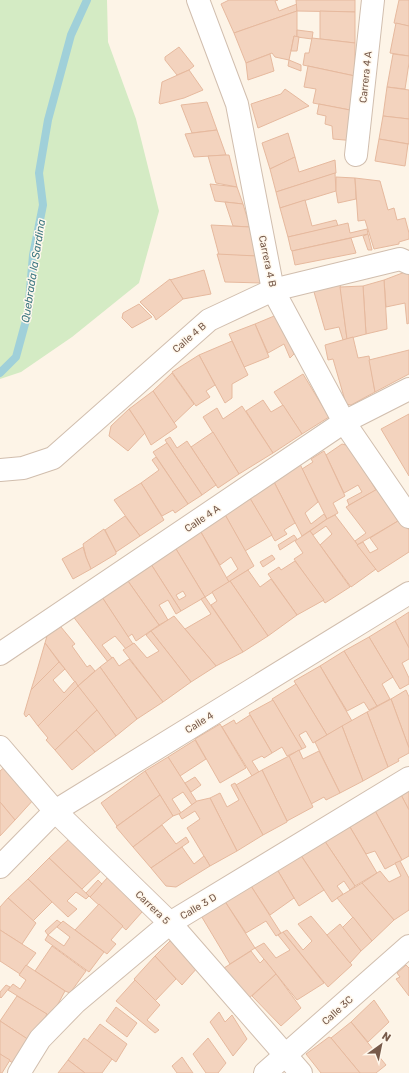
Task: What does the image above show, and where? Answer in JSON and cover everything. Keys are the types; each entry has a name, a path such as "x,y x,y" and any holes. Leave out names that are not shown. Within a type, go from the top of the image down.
{"street":[{"name":"Carrera 4 B","path":"198,0 237,104 273,290 344,422 409,517"},
{"name":"Carrera 4 A","path":"356,155 373,0"},
{"name":"Calle 4 B","path":"0,470 23,468 53,458 209,320 273,290 400,259 409,262"},
{"name":"Calle 4 A","path":"0,654 344,422 409,389"},
{"name":"Calle 4","path":"0,867 55,811 409,593"},
{"name":"Carrera 5","path":"0,747 55,811 170,923 301,1073"},
{"name":"Calle 3 D","path":"20,1073 40,1038 82,997 170,923 409,778"},
{"name":"Calle 3C","path":"265,1073 409,946"}],"green space":[{"path":"0,0 107,0 108,42 136,119 159,211 139,283 72,337 21,372 0,379"}],"building":[{"path":"229,0 278,0 275,1 279,11 297,4 297,11 234,33 221,4"},
{"path":"296,0 355,0 355,12 297,11"},
{"path":"399,0 409,0 409,26 394,23"},
{"path":"297,11 297,37 294,36 289,60 275,57 272,53 246,63 234,33"},
{"path":"320,11 355,12 355,43 320,39"},
{"path":"396,23 409,26 409,56 390,53"},
{"path":"297,30 313,32 312,39 297,37"},
{"path":"294,36 299,37 297,51 291,51"},
{"path":"312,38 355,43 355,76 303,65 305,53 309,53"},
{"path":"179,47 194,66 177,75 165,60 165,57"},
{"path":"270,54 274,71 248,80 246,63"},
{"path":"393,54 409,56 405,89 387,87"},
{"path":"289,60 301,65 301,71 288,66"},
{"path":"308,66 355,76 350,110 313,103 316,89 304,87"},
{"path":"189,70 203,90 184,98 160,104 162,82"},
{"path":"387,87 409,90 409,119 383,116"},
{"path":"285,89 309,106 258,128 251,104 281,94"},
{"path":"207,102 217,130 192,133 181,105"},
{"path":"319,104 350,110 356,141 333,139 332,126 325,124 326,116 317,114"},
{"path":"383,116 409,119 409,144 379,139"},
{"path":"217,130 226,155 194,157 185,134"},
{"path":"288,133 295,157 270,169 262,143"},
{"path":"379,139 408,144 405,166 375,161"},
{"path":"229,155 237,187 216,183 208,156"},
{"path":"295,157 299,172 335,160 336,173 276,192 270,169"},
{"path":"335,173 336,191 280,208 276,192"},
{"path":"336,177 355,178 356,199 338,203"},
{"path":"355,178 380,181 388,210 394,208 397,220 405,218 409,239 399,242 399,244 374,249 365,220 358,221"},
{"path":"210,184 237,187 243,204 215,201"},
{"path":"305,200 312,226 336,220 338,226 288,237 280,208"},
{"path":"225,202 243,204 250,227 233,226"},
{"path":"348,223 350,233 367,229 368,234 291,250 288,237"},
{"path":"211,225 250,227 257,256 219,255"},
{"path":"368,234 372,250 368,250 363,236"},
{"path":"351,238 356,253 295,265 292,251"},
{"path":"217,254 257,256 262,283 225,282"},
{"path":"204,270 211,294 183,299 170,280"},
{"path":"405,272 409,273 409,323 407,324 405,303 386,307 384,280"},
{"path":"170,279 183,299 156,320 140,302"},
{"path":"384,280 387,329 366,334 363,286"},
{"path":"340,284 347,339 343,340 339,327 325,330 312,285"},
{"path":"363,286 366,334 347,339 340,287"},
{"path":"139,304 152,317 132,328 122,318 123,313"},
{"path":"279,314 294,354 290,358 284,344 268,353 255,324"},
{"path":"255,324 269,357 244,367 229,334"},
{"path":"353,337 358,358 369,356 375,392 351,405 346,404 333,359 328,360 325,345"},
{"path":"232,341 248,375 232,384 232,398 225,403 199,355"},
{"path":"409,350 409,374 375,392 369,360"},
{"path":"199,355 215,385 206,391 210,397 196,406 172,372"},
{"path":"172,373 194,404 174,423 153,391"},
{"path":"303,374 329,417 302,434 274,392"},
{"path":"153,391 177,427 151,445 129,409"},
{"path":"263,400 271,412 283,405 302,434 273,453 246,411"},
{"path":"242,406 273,453 239,474 203,417 217,408 223,419"},
{"path":"129,409 145,433 128,451 109,436 111,426"},
{"path":"409,414 409,476 381,429"},
{"path":"213,432 239,474 218,488 191,447"},
{"path":"170,437 177,448 187,441 216,485 202,495 165,440"},
{"path":"167,443 202,495 188,504 153,452"},
{"path":"342,444 350,446 376,490 349,505 347,500 362,492 358,485 344,493 326,455"},
{"path":"324,451 345,496 333,503 338,513 327,519 302,469 313,462 311,459"},
{"path":"156,457 188,504 175,513 173,510 162,516 141,483 159,470 152,460"},
{"path":"300,464 318,502 305,513 311,524 324,514 327,519 302,536 273,480"},
{"path":"273,480 295,523 284,530 287,534 275,541 248,495"},
{"path":"141,483 164,520 140,536 114,500"},
{"path":"379,488 398,521 357,545 355,541 366,533 346,507"},
{"path":"248,495 272,535 245,551 223,511"},
{"path":"223,511 254,566 229,582 226,578 238,569 231,557 220,565 198,527"},
{"path":"335,515 376,569 351,587 320,545 332,534 326,526 313,535 310,531"},
{"path":"125,516 140,536 116,552 105,530"},
{"path":"403,520 409,530 409,552 378,572 357,545 363,542 370,553 378,549 370,538 398,521"},
{"path":"198,527 229,582 205,597 173,544"},
{"path":"104,529 116,554 91,569 83,544"},
{"path":"310,531 350,587 325,603 294,559 303,553 295,541"},
{"path":"294,535 297,539 280,550 278,545"},
{"path":"173,544 205,597 181,611 147,558","holes":["183,591 186,596 179,600 176,595"]},
{"path":"83,547 91,569 73,579 62,559"},
{"path":"272,555 275,559 263,567 260,562"},
{"path":"147,558 181,611 176,614 168,600 159,605 168,620 159,625 123,574"},
{"path":"295,561 324,600 297,615 268,574 279,567 281,570"},
{"path":"248,570 260,587 271,579 297,615 268,636 230,581"},
{"path":"123,574 159,625 136,641 132,634 128,637 98,591"},
{"path":"230,581 268,636 243,652 211,605 217,601 212,592"},
{"path":"100,594 133,644 126,649 115,636 102,645 112,658 108,662 72,615"},
{"path":"205,597 243,652 216,666 185,629 211,614 201,599"},
{"path":"409,612 409,648 395,621"},
{"path":"174,616 216,666 191,682 151,631"},
{"path":"56,621 75,644 72,646 87,667 90,665 95,671 78,686 45,643 50,625"},
{"path":"395,621 409,648 409,659 402,663 409,678 409,684 400,689 369,637"},
{"path":"151,631 191,682 163,702 123,650 134,643 147,658 159,651 146,635"},
{"path":"369,637 393,677 382,684 390,699 377,706 344,651"},
{"path":"45,643 59,662 31,690 36,674"},
{"path":"344,651 377,706 369,710 364,702 347,711 320,666"},
{"path":"113,657 119,666 129,659 163,702 137,719 100,667"},
{"path":"59,662 65,669 53,680 64,693 75,681 78,686 38,726 29,714 26,717 24,714 31,690"},
{"path":"320,666 352,721 327,735 294,681"},
{"path":"100,667 137,719 116,736 78,686"},
{"path":"296,684 327,735 313,743 306,731 299,735 306,747 302,749 272,699"},
{"path":"78,686 97,710 55,750 46,740 48,738 38,726"},
{"path":"406,690 409,697 409,748 391,699"},
{"path":"391,699 409,748 409,753 388,767 367,712"},
{"path":"273,700 302,749 287,756 282,747 272,753 249,713"},
{"path":"97,710 116,736 95,752 76,730"},
{"path":"367,712 388,767 363,781 342,726"},
{"path":"250,715 272,753 264,758 262,756 252,761 259,772 252,776 222,727 234,720 236,724"},
{"path":"220,724 246,768 220,783 195,739"},
{"path":"342,726 363,781 340,793 315,742"},
{"path":"76,730 95,752 72,770 55,750"},
{"path":"195,740 206,759 180,776 168,757"},
{"path":"299,750 303,759 319,751 340,793 326,800 324,797 311,804 289,756"},
{"path":"289,756 313,807 287,821 262,770"},
{"path":"168,757 197,802 192,805 183,792 172,799 181,813 173,816 145,771"},
{"path":"8,764 35,798 15,820 0,802 0,771"},
{"path":"262,770 287,821 263,835 236,785"},
{"path":"145,771 160,795 117,826 101,803"},
{"path":"195,777 201,785 191,792 185,783"},
{"path":"235,783 263,835 237,851 210,798 220,793 227,807 239,800 231,785"},
{"path":"409,788 409,810 400,793"},
{"path":"400,793 409,810 409,856 402,860 373,807"},
{"path":"160,795 173,816 133,847 116,827"},
{"path":"210,798 237,851 210,866 187,828 200,819 195,811 182,819 179,814 197,801"},
{"path":"0,802 15,820 0,836"},
{"path":"373,807 402,860 385,869 375,851 366,854 347,822"},
{"path":"347,822 377,873 355,886 322,837"},
{"path":"162,825 176,844 186,837 189,842 151,868 133,847"},
{"path":"322,837 355,886 350,890 344,881 337,886 343,894 332,902 298,851"},
{"path":"70,838 103,869 82,889 49,858"},
{"path":"182,847 194,864 204,856 210,866 176,887 166,886 151,868"},
{"path":"298,851 324,890 299,906 275,866"},
{"path":"49,858 89,896 86,899 76,892 67,901 77,909 68,917 28,879"},
{"path":"400,861 409,878 409,910 394,920 362,883 380,871 389,882 401,876 395,863"},
{"path":"275,866 294,898 270,915 249,883"},
{"path":"108,877 142,912 126,930 90,897"},
{"path":"28,879 52,902 33,921 8,898"},
{"path":"98,880 102,884 90,897 86,893"},
{"path":"249,883 281,933 276,936 266,921 246,933 224,900"},
{"path":"362,883 394,920 372,941 337,898"},
{"path":"8,898 36,923 22,944 0,930 0,907"},
{"path":"224,900 255,948 230,964 200,914"},
{"path":"99,904 123,926 111,940 116,944 107,954 75,930"},
{"path":"311,916 352,965 328,987 283,932 287,930 303,950 312,941 298,924"},
{"path":"353,917 372,941 361,951 342,928"},
{"path":"57,920 61,923 48,935 45,931"},
{"path":"63,921 104,952 89,972 45,940 48,935 64,946 70,937 57,927"},
{"path":"340,924 361,951 350,963 327,935"},
{"path":"0,930 36,953 20,974 0,961"},
{"path":"283,932 324,983 297,1000 255,948 264,943 276,958 290,950 278,935"},
{"path":"170,941 198,967 182,985 155,956"},
{"path":"52,946 86,971 70,993 35,971"},
{"path":"251,951 260,963 264,959 276,974 249,998 224,968"},
{"path":"155,956 176,979 155,1001 134,979"},
{"path":"26,965 65,991 51,1017 8,990 13,984 20,989 26,980 19,975"},
{"path":"406,965 409,968 409,996 396,979 400,977 397,973"},
{"path":"276,974 301,1008 281,1026 252,996"},
{"path":"135,980 160,1005 147,1020 159,1030 155,1033 116,1001"},
{"path":"6,985 10,987 1,998 0,992"},
{"path":"17,996 47,1014 33,1041 29,1040 0,1021"},
{"path":"374,1000 389,1022 368,1042 351,1022"},
{"path":"116,1007 137,1023 127,1037 106,1021"},
{"path":"219,1012 225,1022 232,1015 247,1039 233,1056 210,1022"},
{"path":"0,1021 29,1040 14,1064 0,1054"},
{"path":"351,1022 386,1065 376,1073 360,1073 331,1038"},
{"path":"100,1024 127,1044 116,1062 87,1041"},
{"path":"329,1037 360,1073 321,1073 306,1054"},
{"path":"84,1038 112,1059 102,1073 85,1073 68,1060"},
{"path":"208,1038 226,1063 218,1073 206,1073 193,1054"},
{"path":"0,1054 10,1060 2,1073 0,1073"},
{"path":"182,1057 193,1073 177,1073 172,1066"},
{"path":"68,1060 85,1073 58,1073"}],"waterway":[{"name":"Quebrada la Sardina","path":"0,373 16,357 28,313 33,255 43,205 39,173 48,120 71,35 87,0"}]}
